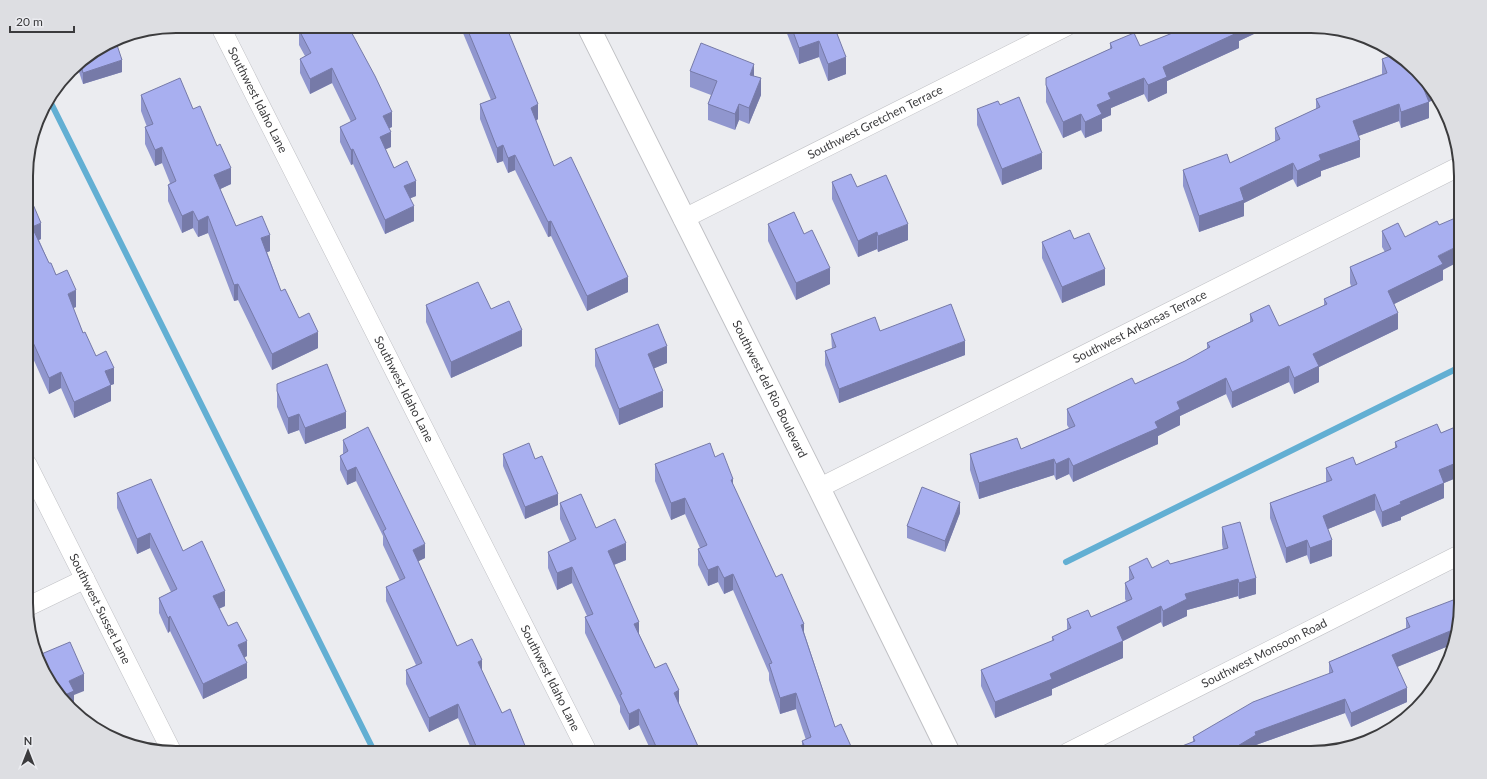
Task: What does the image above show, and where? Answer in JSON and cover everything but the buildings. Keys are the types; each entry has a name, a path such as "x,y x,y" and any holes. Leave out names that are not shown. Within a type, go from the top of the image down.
{"street":[{"name":"Southwest Idaho Lane","path":"224,33 584,746"},
{"name":"Southwest del Rio Boulevard","path":"591,33 683,219 819,488 946,746"},
{"name":"Southwest Gretchen Terrace","path":"683,219 1053,33"},
{"name":"Southwest Arkansas Terrace","path":"819,488 1454,169"},
{"name":"Southwest Susset Lane","path":"33,476 169,746"},
{"name":"Southwest Monsoon Road","path":"1081,746 1454,558"},
{"path":"33,605 85,579"}],"waterway":[{"path":"52,105 372,746"},
{"path":"1066,562 1454,370"}]}
